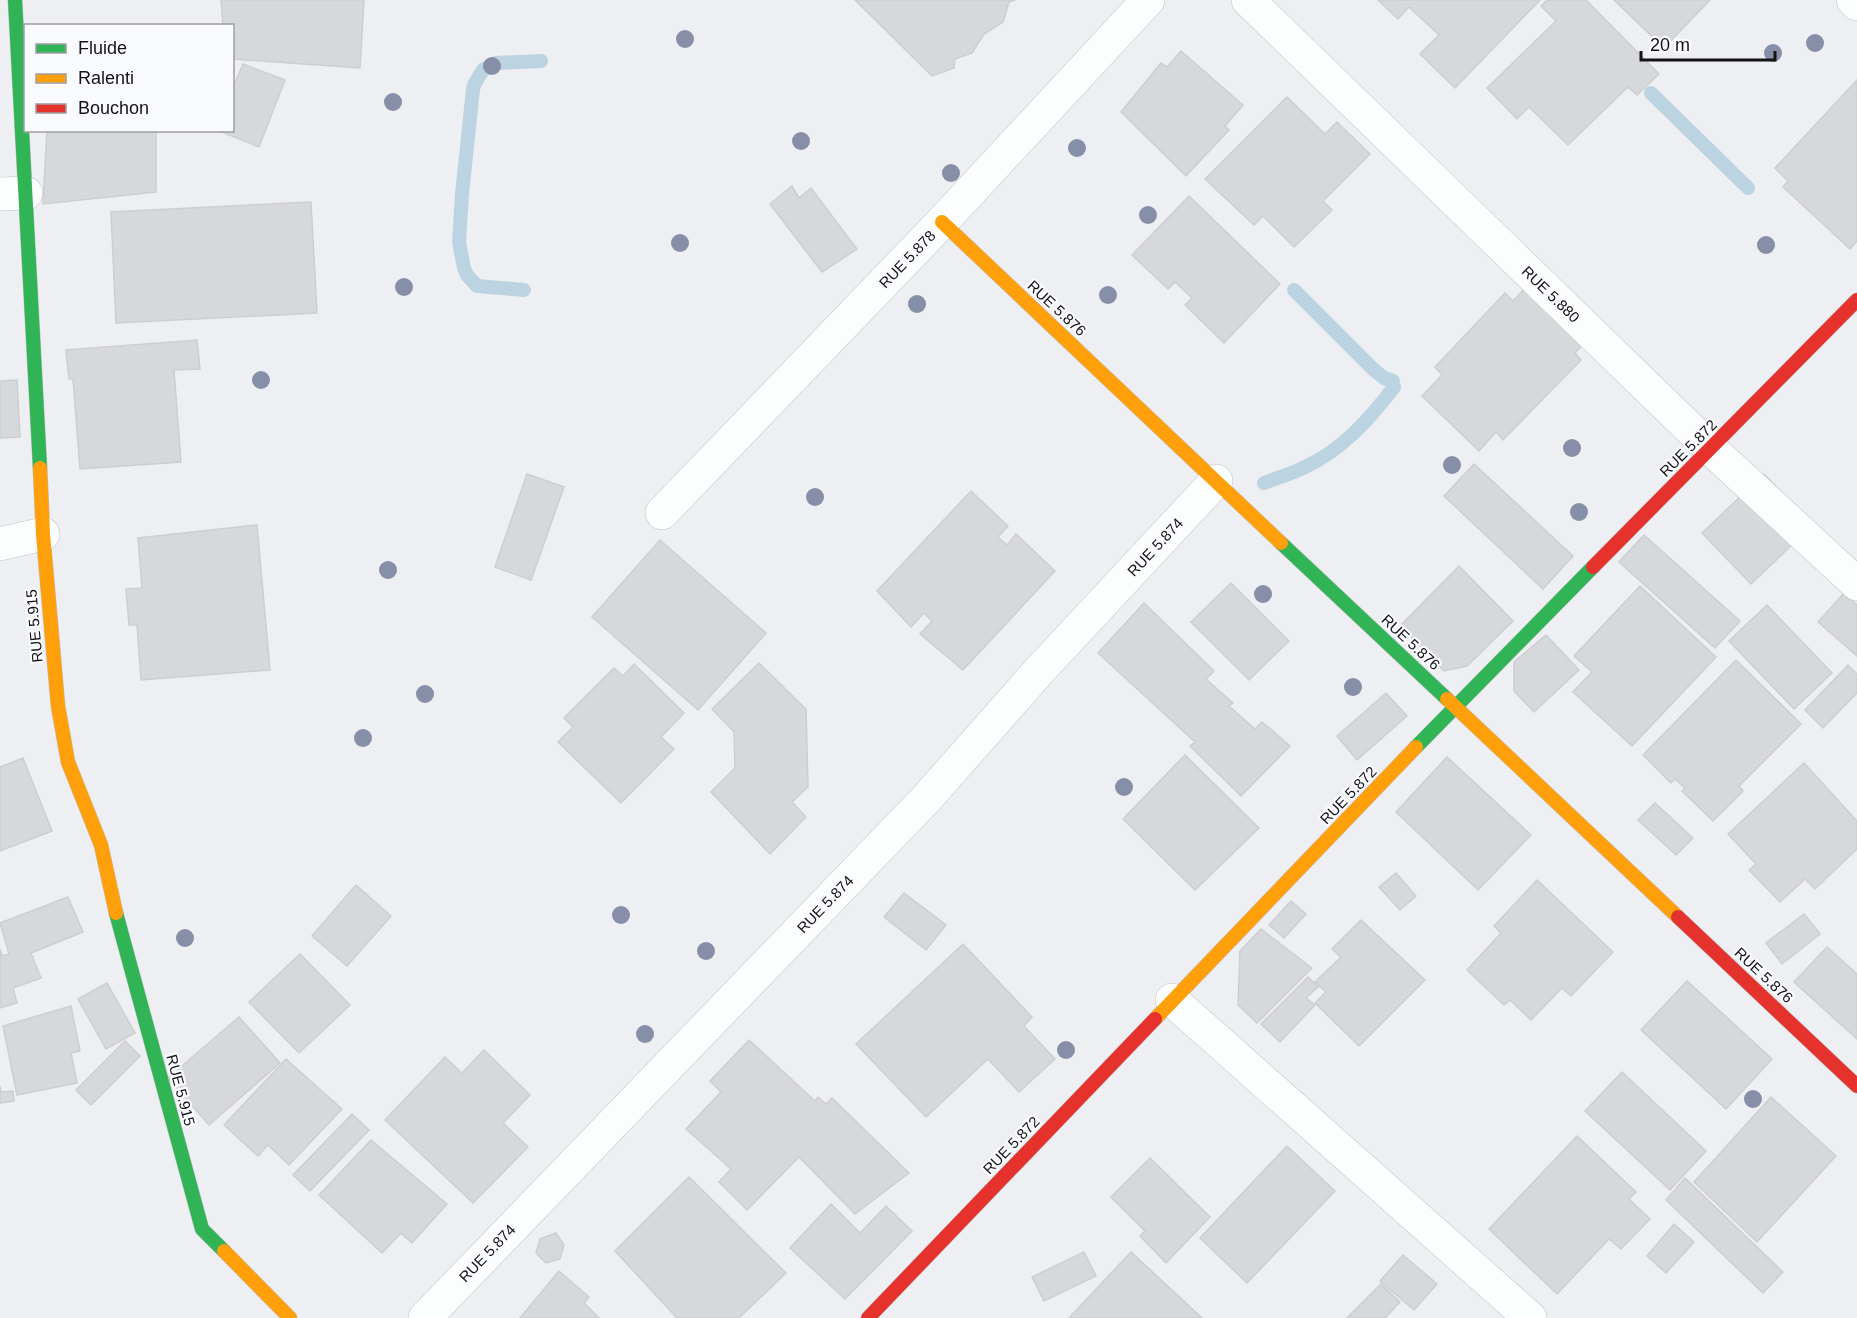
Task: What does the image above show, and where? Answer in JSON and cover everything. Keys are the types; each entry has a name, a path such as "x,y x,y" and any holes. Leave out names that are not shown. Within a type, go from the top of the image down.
{"street":[{"name":"RUE 5.915","path":"15,0 13,194 58,706 68,762 101,845 109,888 202,1229 290,1318"},
{"name":"RUE 5.878","path":"662,513 942,222 1148,0"},
{"name":"RUE 5.880","path":"1248,0 1711,449 1857,584"},
{"path":"1853,0 1857,4"},
{"name":"RUE 5.876","path":"942,222 1857,1086"},
{"name":"RUE 5.872","path":"868,1318 1455,707 1857,300"},
{"name":"RUE 5.874","path":"425,1318 927,798 1040,671 1216,481"},
{"path":"0,544 43,534"},
{"path":"1172,1000 1530,1318"}],"building":[{"path":"221,0 364,0 360,68 234,59 234,24 223,24"},
{"path":"855,0 1015,0 1009,2 1003,22 984,34 972,53 955,59 954,68 932,76"},
{"path":"1378,0 1540,0 1455,88 1420,54 1439,35 1409,7 1398,19"},
{"path":"1547,0 1586,0 1659,74 1637,95 1628,87 1568,145 1529,107 1517,119 1487,88 1556,21 1541,6"},
{"path":"1614,0 1710,0 1664,48"},
{"path":"1181,51 1243,105 1225,126 1229,130 1186,176 1121,112 1161,63 1167,67"},
{"path":"243,64 285,80 259,147 222,132 234,132 234,85"},
{"path":"1857,80 1857,241 1850,249 1783,187 1788,181 1775,168"},
{"path":"1287,97 1325,134 1337,122 1370,154 1323,201 1332,210 1294,247 1263,216 1254,225 1205,179"},
{"path":"47,132 156,132 156,192 43,204"},
{"path":"792,186 799,198 811,188 857,249 822,272 770,204"},
{"path":"1189,196 1280,284 1224,343 1185,305 1192,298 1175,282 1168,289 1132,255"},
{"path":"311,202 317,313 116,323 111,212"},
{"path":"1533,280 1591,336 1575,353 1581,360 1503,440 1496,432 1479,451 1422,396 1442,375 1435,367 1505,293 1513,301"},
{"path":"197,340 200,369 174,370 181,462 80,469 73,379 69,379 66,350"},
{"path":"17,380 20,437 0,438 0,381"},
{"path":"1474,464 1573,556 1543,589 1444,496"},
{"path":"527,474 564,487 531,580 495,567"},
{"path":"1764,474 1813,525 1751,584 1702,533"},
{"path":"971,491 1008,526 998,537 1007,545 1016,534 1055,571 963,670 920,634 932,621 924,613 911,627 877,591"},
{"path":"257,525 270,670 141,680 137,625 129,625 126,589 142,588 138,538"},
{"path":"1644,535 1740,621 1715,648 1619,562"},
{"path":"660,540 766,633 698,710 592,617"},
{"path":"1459,566 1513,621 1467,666 1444,671 1400,626"},
{"path":"1231,583 1289,641 1249,680 1191,622"},
{"path":"1640,586 1716,657 1632,746 1573,692 1592,672 1574,656"},
{"path":"1844,593 1857,605 1857,656 1818,622"},
{"path":"1144,603 1214,671 1206,679 1233,703 1229,706 1255,729 1262,722 1290,746 1241,796 1190,746 1195,742 1098,653"},
{"path":"1767,605 1832,673 1794,709 1729,641"},
{"path":"1546,635 1579,670 1534,712 1514,691 1514,662"},
{"path":"1736,660 1801,724 1739,786 1743,791 1713,821 1682,791 1685,788 1675,779 1671,783 1643,755"},
{"path":"759,663 806,709 808,787 792,802 806,817 770,854 711,792 735,768 734,732 712,709"},
{"path":"634,664 684,713 661,737 674,749 621,803 558,742 573,727 564,718 614,668 623,676"},
{"path":"1848,665 1857,674 1857,693 1823,728 1805,710"},
{"path":"1386,693 1407,716 1357,760 1337,736"},
{"path":"1185,755 1259,828 1195,890 1123,819"},
{"path":"1447,757 1531,835 1478,890 1396,812"},
{"path":"23,758 52,831 0,851 0,767"},
{"path":"1804,763 1857,821 1857,849 1815,889 1805,879 1780,902 1749,870 1756,864 1728,834"},
{"path":"1655,803 1693,838 1676,855 1638,820"},
{"path":"1396,873 1416,896 1400,910 1379,887"},
{"path":"1537,880 1613,952 1571,996 1562,988 1531,1020 1510,1000 1504,1005 1467,970 1501,933 1494,926"},
{"path":"356,885 391,916 347,966 312,936"},
{"path":"904,893 946,925 926,950 884,917"},
{"path":"68,897 83,932 31,953 41,978 13,988 17,1003 0,1008 0,949 2,956 9,954 0,923"},
{"path":"1291,901 1306,914 1284,938 1269,925"},
{"path":"1804,914 1820,934 1782,964 1766,943"},
{"path":"1361,920 1425,980 1359,1046 1315,1003 1326,992 1315,982 1341,957 1332,949"},
{"path":"1261,929 1312,968 1257,1023 1238,1005 1240,951"},
{"path":"963,944 1032,1017 1024,1026 1055,1059 1019,1092 988,1059 926,1117 856,1044"},
{"path":"1827,947 1857,974 1857,1039 1794,982"},
{"path":"300,954 350,1005 299,1053 249,1002"},
{"path":"1308,977 1318,987 1306,998 1315,1005 1280,1042 1261,1024"},
{"path":"1687,981 1772,1059 1726,1109 1641,1030"},
{"path":"107,983 135,1033 106,1049 78,999"},
{"path":"71,1006 80,1051 71,1053 77,1083 17,1095 3,1026"},
{"path":"239,1017 280,1063 209,1125 168,1078"},
{"path":"749,1040 815,1101 818,1097 826,1104 832,1098 909,1173 855,1214 799,1157 747,1210 719,1182 731,1169 686,1129 721,1092 710,1081"},
{"path":"125,1041 140,1056 91,1105 76,1090"},
{"path":"484,1050 530,1095 503,1123 528,1147 473,1203 385,1120 445,1057 462,1073"},
{"path":"286,1059 342,1109 289,1165 268,1145 258,1156 224,1125"},
{"path":"1622,1072 1706,1151 1670,1190 1585,1111"},
{"path":"0,1086 1,1092 13,1091 14,1101 0,1103"},
{"path":"1771,1097 1836,1156 1757,1242 1694,1182"},
{"path":"352,1114 369,1130 310,1191 293,1175"},
{"path":"1577,1136 1636,1192 1629,1199 1650,1219 1621,1249 1609,1239 1557,1294 1489,1229"},
{"path":"371,1140 447,1204 412,1243 401,1233 382,1253 319,1195"},
{"path":"1287,1146 1335,1191 1247,1283 1200,1238"},
{"path":"1150,1158 1210,1217 1166,1263 1140,1236 1145,1231 1111,1197"},
{"path":"689,1177 786,1273 739,1318 677,1318 615,1251"},
{"path":"1685,1178 1783,1272 1763,1293 1666,1200"},
{"path":"831,1204 860,1233 886,1206 912,1231 845,1299 790,1248"},
{"path":"1674,1224 1694,1242 1666,1273 1647,1256"},
{"path":"556,1233 564,1245 560,1259 546,1263 536,1253 540,1239"},
{"path":"1084,1252 1096,1276 1044,1301 1032,1277"},
{"path":"1131,1252 1202,1318 1069,1318"},
{"path":"1403,1255 1437,1284 1414,1310 1380,1281"},
{"path":"559,1271 589,1297 584,1303 599,1318 520,1318"},
{"path":"1381,1284 1400,1302 1385,1318 1347,1318"}],"waterway":[{"path":"524,290 477,286 467,275 459,242 462,194 475,83 483,70 496,63 541,61"},
{"path":"1651,93 1748,188"},
{"path":"1294,290 1373,369 1384,378 1393,381"},
{"path":"1264,483 1298,470 1330,453 1364,423 1394,387"}],"traffic: fast":[{"path":"15,0 40,468"},
{"path":"1281,543 1447,699"},
{"path":"1416,747 1593,567"},
{"path":"116,913 202,1229 224,1251"}],"traffic: slow":[{"path":"942,222 1281,543"},
{"path":"40,468 43,534 58,706 68,762 101,845 116,913"},
{"path":"1447,699 1678,917"},
{"path":"1155,1019 1416,747"},
{"path":"224,1251 290,1318"}],"traffic: jam":[{"path":"1593,567 1857,300"},
{"path":"1678,917 1857,1086"},
{"path":"868,1318 1155,1019"}]}
